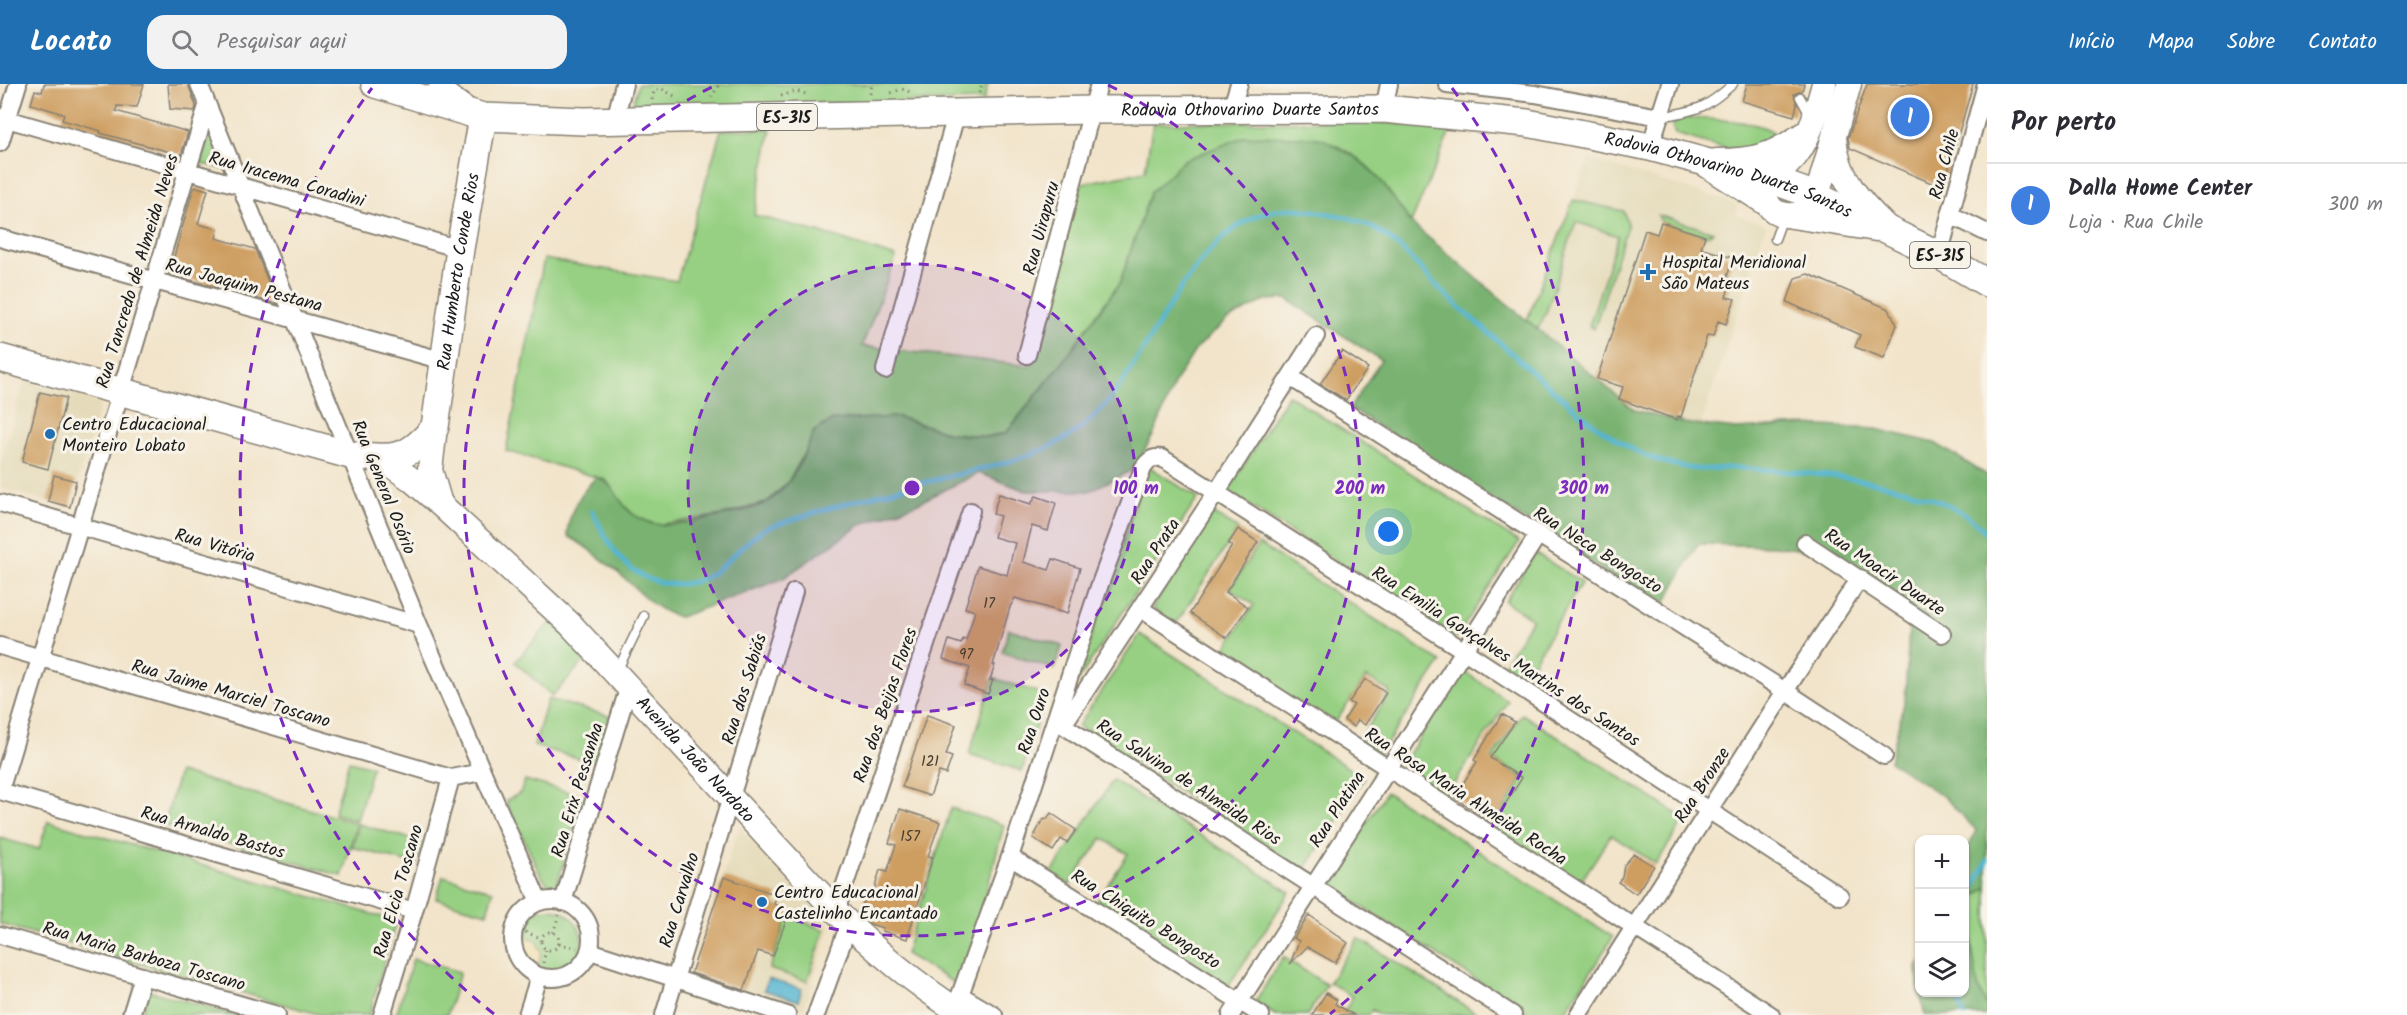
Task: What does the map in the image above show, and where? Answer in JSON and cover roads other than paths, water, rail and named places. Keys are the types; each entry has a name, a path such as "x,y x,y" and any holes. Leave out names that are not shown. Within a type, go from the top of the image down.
{"main road":[{"name":"ES-315","path":"375,84 414,89 483,117"},
{"name":"Rodovia Othovarino Duarte Santos","path":"483,117 615,120 956,115 1092,110 1235,97 1386,97 1650,147 1701,161 1779,204 1816,196 1940,255 1987,283"},
{"name":"Rua Humberto Conde Rios","path":"435,427 460,249 483,117"},
{"path":"0,358 350,455 382,459 399,456 422,442 435,427"}],"street":[{"path":"0,143 4,118 18,84"},
{"name":"Rua General Osório","path":"199,84 419,625 539,902"},
{"path":"437,84 483,117"},
{"path":"615,120 624,84"},
{"name":"Rua Uirapuru","path":"1027,355 1099,84"},
{"path":"1447,84 1536,89 1660,117"},
{"path":"1650,147 1670,84"},
{"path":"1779,204 1808,211 1816,196 1825,126 1824,84"},
{"path":"1779,204 1791,162 1825,126 1850,84"},
{"name":"Rua Chile","path":"1940,255 1986,84"},
{"path":"1527,123 1536,89"},
{"name":"Rua Tancredo de Almeida Neves","path":"0,791 207,106"},
{"path":"885,370 956,115"},
{"name":"Rua Iracema Coradini","path":"4,118 460,249"},
{"path":"1701,161 1736,161 1771,155 1825,126"},
{"path":"1825,126 1840,169 1852,192 1890,231"},
{"path":"1779,204 1890,231"},
{"path":"1951,215 1987,233"},
{"name":"Rua Joaquim Pestana","path":"0,238 444,361"},
{"name":"Rua Prata","path":"1059,722 1141,609 1316,336"},
{"name":"Rua Neca Bongosto","path":"1290,377 1884,756"},
{"path":"435,427 430,470 440,504"},
{"name":"Rua Emilia Gonçalves Martins dos Santos","path":"1148,461 1152,458 1162,458 1463,650 1840,896"},
{"name":"Avenida João Nardoto","path":"382,459 411,479 440,504 571,625 842,918 904,973 959,1006 994,1015"},
{"name":"Rua Ouro","path":"959,1006 1059,722 1100,584 1148,461"},
{"name":"Rua Vitória","path":"0,503 419,625"},
{"name":"Rua dos Beijas Flores","path":"816,1015 842,918 971,511"},
{"name":"Rua Platina","path":"1235,1008 1538,535"},
{"name":"Rua Moacir Duarte","path":"1805,543 1942,634"},
{"name":"Rua Bronze","path":"1578,1015 1860,578"},
{"name":"Rua dos Sabiás","path":"731,797 794,591"},
{"name":"Rua Rosa Maria Almeida Rocha","path":"1141,609 1771,1015"},
{"name":"Rua Jaime Marciel Toscano","path":"0,646 451,778"},
{"name":"Rua Erix Pessanha","path":"563,902 622,682"},
{"name":"Rua Salvino de Almeida Rios","path":"1059,722 1513,1015"},
{"path":"451,778 482,772"},
{"name":"Rua Elcia Toscano","path":"382,1015 451,778"},
{"name":"Rua Arnaldo Bastos","path":"0,791 414,911"},
{"name":"Rua Carvalho","path":"664,1015 731,797"},
{"name":"Rua Chiquito Bongosto","path":"1010,857 1235,1008 1261,1015"},
{"path":"555,900 563,902 581,912 587,921 591,930 590,951 581,966 574,972 557,979 539,977 531,973 519,961 513,945 514,928 523,912 539,902 555,900"},
{"name":"Rua Maria Barboza Toscano","path":"0,935 277,1015"},
{"path":"590,951 787,1015"},
{"path":"131,1015 143,976"},
{"path":"527,1015 539,977"}],"lane":[{"path":"1660,117 1706,106 1732,84"},
{"path":"1800,97 1825,126"},
{"path":"1775,239 1779,204"},
{"name":"Rua Erix Pessanha","path":"622,682 644,616"}],"water":[{"path":"768,979 802,989 798,1001 764,990"}],"waterway":[{"path":"592,511 614,551 634,570 644,577 667,584 690,583 713,573 766,528 906,487 1019,459 1054,445 1071,435 1099,411 1124,380 1192,273 1218,242 1248,220 1291,209 1349,218 1369,226 1390,239 1456,304 1560,396 1597,426 1635,451 1654,459 1692,468 1740,468 1801,473 1872,482 1907,490 1939,501 1967,516 1987,534"},
{"path":"1969,899 1987,861"},
{"path":"1957,997 1964,1015"}],"place":[{"name":"Dalla Home Center","path":"1910,117"},
{"name":"Hospital Meridional São Mateus","path":"1648,272"},
{"name":"Centro Educacional Monteiro Lobato","path":"50,434"},
{"name":"Centro Educacional Castelinho Encantado","path":"762,902"}]}
